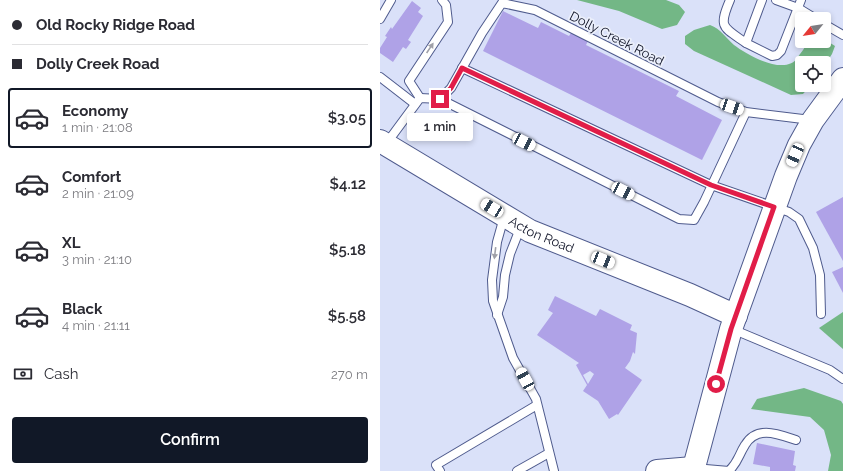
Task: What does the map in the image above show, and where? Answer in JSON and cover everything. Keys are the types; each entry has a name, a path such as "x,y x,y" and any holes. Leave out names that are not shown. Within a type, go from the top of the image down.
{"street":[{"path":"657,471 693,469 733,322 774,207 799,145 813,120 843,78"},
{"name":"Acton Road","path":"383,143 530,231 690,295 733,322"}],"lane":[{"path":"380,19 390,0"},
{"path":"417,101 409,81 448,22 446,5 442,0"},
{"path":"730,0 723,18 723,24 726,29 746,43 772,56 777,55 781,51 801,0"},
{"path":"746,43 762,0"},
{"path":"776,0 805,12"},
{"name":"Dolly Creek Road","path":"440,99 451,88 482,33 502,3 535,10 718,102 746,112 813,120"},
{"path":"831,28 843,35"},
{"path":"462,68 711,185 789,212 799,219 813,248 820,275 822,314"},
{"path":"380,77 417,101 440,99 679,219 694,220 746,112"},
{"path":"383,143 417,101"},
{"path":"497,316 503,297 505,276 510,254 513,220"},
{"path":"513,220 497,242 492,280 493,301 513,358 536,399 554,471"},
{"path":"733,322 830,370 843,379"},
{"path":"440,471 436,465 537,405"},
{"path":"693,469 729,471 737,463 745,444 758,432 775,433 796,440"},
{"path":"517,471 549,453"}],"green space":[{"path":"577,0 666,0 679,5 685,12 677,25 662,29 619,11"},
{"path":"710,25 723,34 734,45 748,54 776,65 785,65 792,63 795,60 795,92 805,92 803,94 791,95 694,51 685,44 685,36 694,30"},
{"path":"831,43 835,46 831,56 799,56 804,48 831,48"},
{"path":"843,312 843,349 819,328"},
{"path":"804,388 841,401 843,404 843,471 828,471 831,455 824,430 810,417 751,409 757,399"}],"building":[{"path":"412,1 421,8 418,12 423,16 408,40 411,42 406,49 403,47 393,62 380,53 380,48 391,27 392,29"},
{"path":"503,11 538,28 541,22 569,36 571,33 588,41 586,45 679,91 676,96 722,120 702,160 483,51"},
{"path":"843,197 843,261 816,212"},
{"path":"843,267 843,293 832,272"},
{"path":"555,296 596,316 600,309 632,325 630,330 637,333 635,354 633,352 630,361 625,368 642,380 618,415 617,414 609,419 598,401 583,391 587,385 576,365 579,363 537,335 553,313 548,310","holes":["590,371 594,374 588,384 583,375"]},
{"path":"757,443 795,451 793,465 796,466 795,471 770,471 770,467 753,464"}],"route":[{"path":"440,99 451,88 462,68 711,185 774,207 731,329 716,384"}]}
